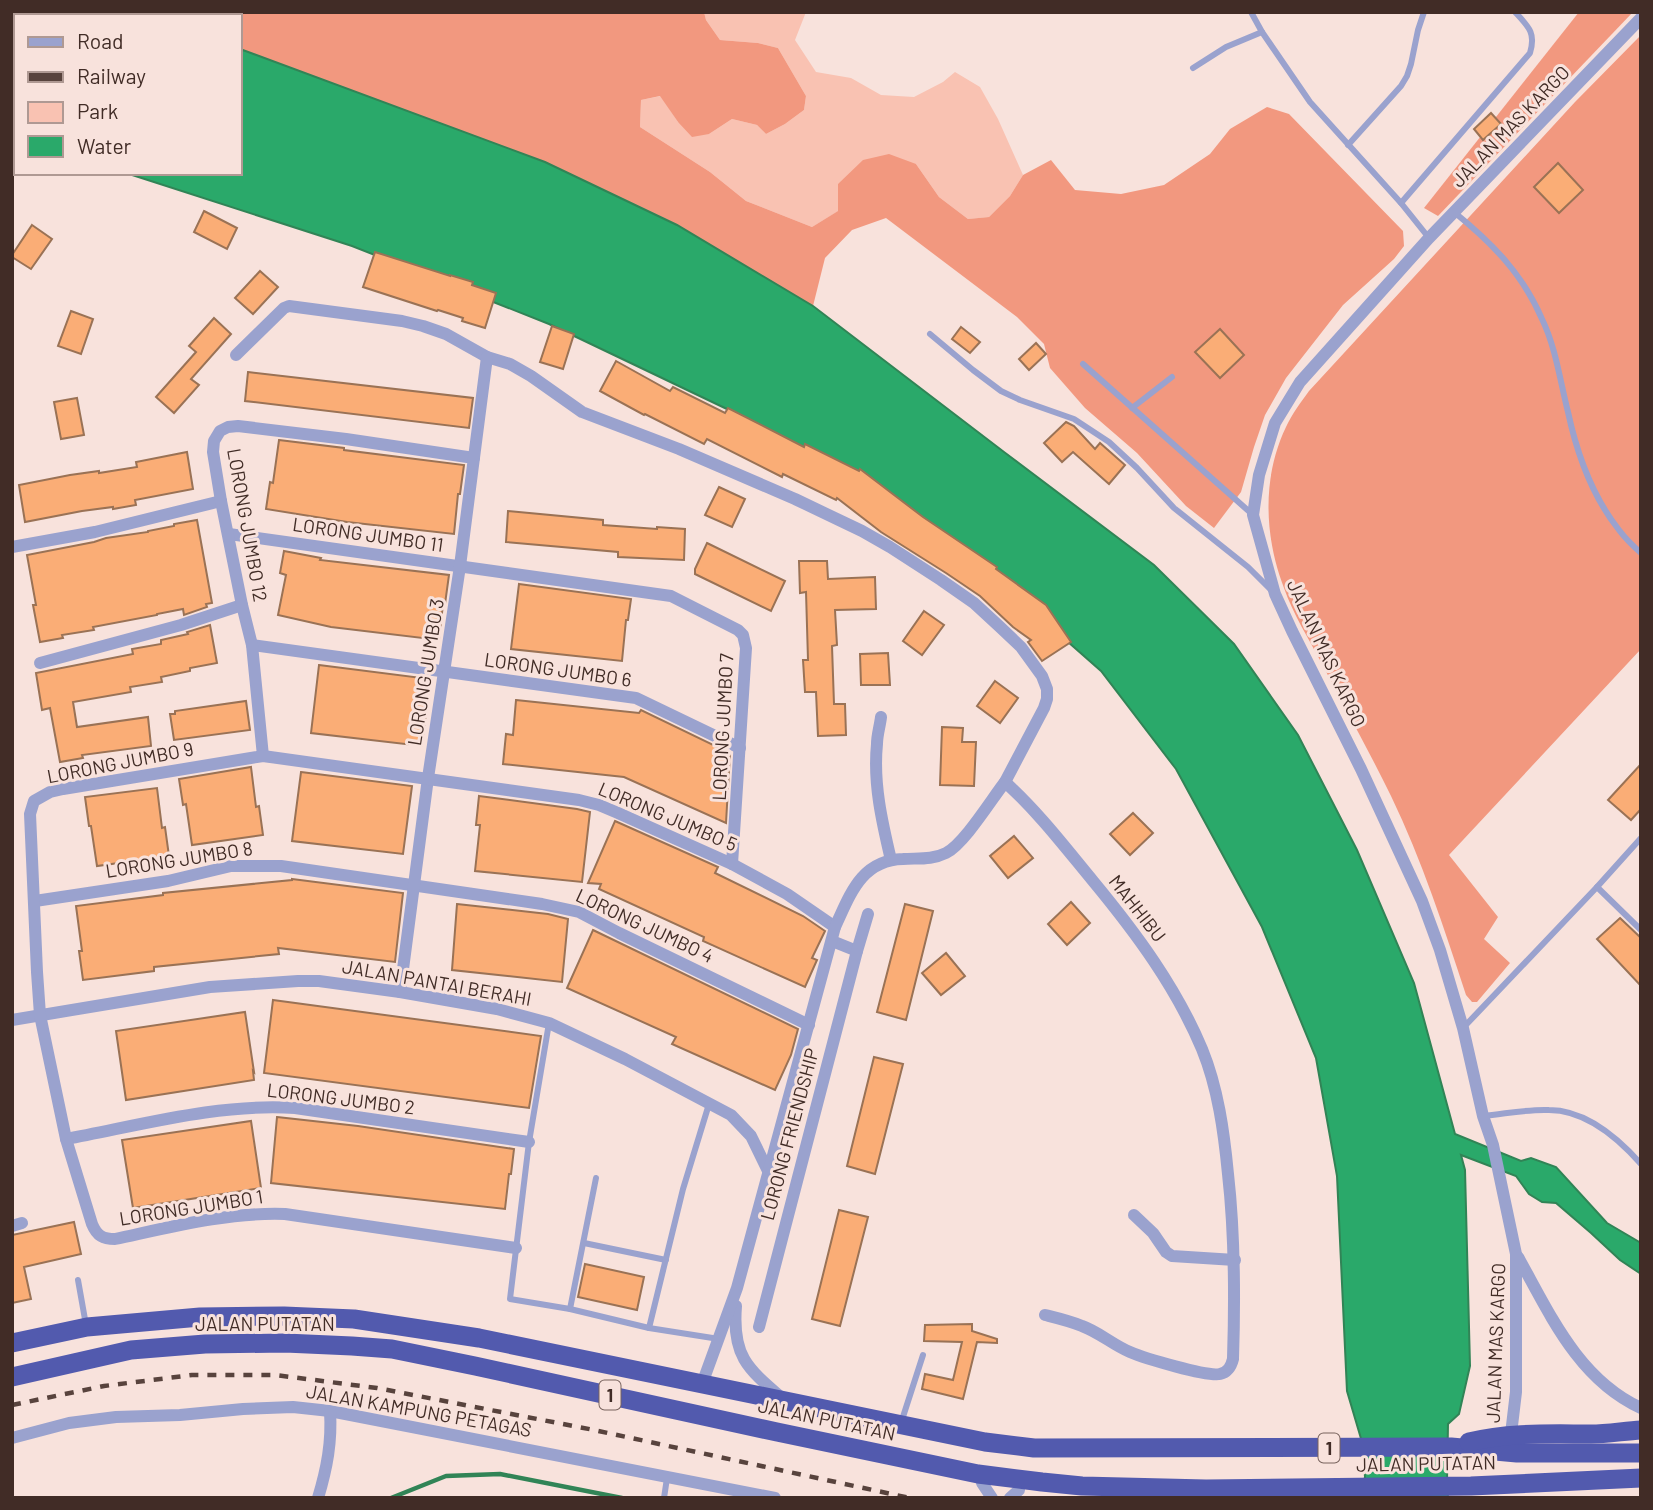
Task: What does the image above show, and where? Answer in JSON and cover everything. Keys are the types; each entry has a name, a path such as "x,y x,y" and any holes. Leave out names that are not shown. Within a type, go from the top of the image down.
{"highway":[{"name":"JALAN PUTATAN","path":"13,1339 87,1327 200,1317 354,1319 478,1338 985,1442 1034,1448 1451,1447 1517,1453 1636,1453"},
{"name":"JALAN PUTATAN","path":"12,1377 131,1350 205,1344 352,1346 392,1349 978,1474 1082,1486 1206,1489 1471,1486 1637,1479"},
{"path":"1451,1447 1511,1434 1594,1434 1641,1430"},
{"path":"947,1468 987,1490 1066,1498"}],"street":[{"name":"JALAN MAS KARGO","path":"1511,1434 1516,1392 1516,1254 1501,1178 1483,1116 1463,1028 1422,901 1275,594 1253,515 1266,448 1275,423 1300,383 1429,238 1641,18"},
{"path":"236,355 289,306 402,321 446,334 531,376 582,412 679,449 835,517 899,552 974,603 1021,648 1042,676 1047,689 1044,708 1005,782 956,847 937,857 891,860 871,869 855,885 835,928 737,1289 702,1384"},
{"name":"LORONG JUMBO 3","path":"400,992 488,357"},
{"name":"LORONG JUMBO 12","path":"263,756 252,645 213,452 214,441 220,431 238,426 474,458"},
{"path":"12,547 95,532 221,501"},
{"name":"LORONG JUMBO 11","path":"229,534 460,566"},
{"name":"LORONG JUMBO 7","path":"460,566 671,596 743,635 746,648 732,864"},
{"path":"40,663 242,606"},
{"name":"LORONG JUMBO 6","path":"252,645 636,698 740,748"},
{"path":"881,717 876,780 891,860"},
{"name":"LORONG JUMBO 9","path":"40,1016 30,814 34,801 40,797 63,789 263,756 428,778"},
{"name":"LORONG JUMBO 5","path":"428,778 599,805 732,864 787,894 835,928"},
{"name":"MAHHIBU","path":"1005,782 1048,825 1138,937 1173,992 1203,1052 1222,1121 1230,1184 1235,1260 1233,1359 1231,1367 1223,1373 1214,1374 1164,1364 1130,1352 1083,1326 1045,1315"},
{"name":"LORONG JUMBO 8","path":"35,901 138,886 246,865 281,866 413,886"},
{"name":"LORONG JUMBO 4","path":"413,886 542,904 579,912 809,1025"},
{"name":"LORONG FRIENDSHIP","path":"759,1327 868,914"},
{"path":"832,941 857,951"},
{"name":"JALAN PANTAI BERAHI","path":"12,1020 184,990 256,983 319,981 497,1009 549,1023 615,1054 731,1115 751,1136 768,1171"},
{"name":"LORONG JUMBO 1","path":"40,1016 66,1139 92,1224 100,1236 106,1239 220,1218 265,1213 516,1248"},
{"name":"LORONG JUMBO 2","path":"66,1139 219,1110 269,1106 529,1142"},
{"path":"1134,1215 1172,1256 1235,1260"},
{"name":"JALAN MAS KARGO","path":"1516,1254 1555,1324 1578,1358 1604,1384 1641,1408"},
{"path":"737,1289 734,1327 742,1358 755,1375 785,1400"},
{"name":"JALAN KAMPUNG PETAGAS","path":"12,1438 69,1423 116,1417 293,1407 330,1411 666,1483 775,1498"},
{"path":"318,1498 329,1458 330,1411"}],"lane":[{"path":"1251,12 1310,102 1429,238"},
{"path":"1349,145 1407,76 1424,12"},
{"path":"1401,203 1530,53 1532,34 1515,12"},
{"path":"1193,68 1226,47 1262,32"},
{"path":"1454,212 1485,238 1506,261 1530,295 1543,319 1553,348 1568,414 1595,495 1619,530 1641,553"},
{"path":"930,334 1001,391 1074,419 1109,442 1174,508 1240,560 1275,594"},
{"path":"1083,364 1253,515"},
{"path":"1132,408 1172,377"},
{"path":"1463,1028 1641,838"},
{"path":"1597,887 1641,930"},
{"path":"549,1023 529,1142 510,1299 649,1328 720,1339"},
{"path":"649,1328 682,1189 709,1104"},
{"path":"1483,1116 1536,1110 1567,1111 1598,1126 1639,1160"},
{"path":"570,1310 596,1178"},
{"path":"584,1243 666,1261"},
{"path":"78,1280 87,1327"},
{"path":"901,1424 923,1355"},
{"path":"664,1498 666,1483"}],"green space":[{"path":"704,12 806,12 795,40 816,72 851,78 881,95 914,97 943,82 955,72 980,87 998,119 1023,175 1010,196 989,217 968,219 939,197 916,164 812,227 746,201 710,172 640,127 641,100 661,96 678,122 709,134 732,119 757,125 766,134 804,110 806,96 778,48 758,43 720,40 706,20"}],"shaded area":[{"path":"141,12 704,12 706,20 720,40 758,43 778,48 806,96 804,110 766,134 757,125 732,119 709,134 692,137 660,96 641,100 640,127 710,172 746,201 812,227 838,211 838,184 863,160 889,154 916,164 939,197 968,219 989,217 1010,196 1023,175 1051,160 1075,190 1121,194 1164,185 1210,154 1230,129 1267,107 1289,114 1403,231 1404,246 1394,259 1343,305 1286,378 1265,415 1241,492 1214,528 1186,506 1137,453 1085,408 1050,368 1044,344 1017,317 886,218 852,230 825,258 813,306 677,225 545,162 242,50 242,14"},
{"path":"1579,12 1633,12 1438,216 1424,208"},
{"path":"1641,35 1641,649 1449,855 1498,917 1484,939 1510,963 1477,1002 1472,1002 1466,995 1432,894 1402,820 1284,588 1272,548 1268,507 1273,466 1286,427 1309,391 1575,102"}],"water":[{"path":"12,12 146,14 14,14 12,132"},
{"path":"242,50 545,162 677,225 813,306 1154,565 1234,644 1298,735 1357,850 1414,983 1455,1134 1521,1161 1531,1158 1556,1167 1607,1223 1641,1243 1641,1274 1620,1260 1556,1203 1542,1202 1529,1194 1516,1176 1461,1155 1465,1170 1470,1366 1459,1414 1448,1424 1448,1498 1360,1498 1365,1477 1362,1442 1347,1391 1337,1176 1316,1058 1262,927 1176,769 1101,671 975,560 752,421 549,324 352,246 132,175 242,175"}],"building":[{"path":"1491,113 1501,124 1483,140 1474,129"},
{"path":"1558,163 1583,190 1559,213 1534,187"},
{"path":"204,211 237,228 227,249 194,232"},
{"path":"32,225 52,239 31,269 12,255"},
{"path":"375,252 473,282 472,285 496,293 485,328 462,321 463,318 363,287"},
{"path":"260,271 278,287 253,314 235,298"},
{"path":"71,311 93,319 81,354 58,346"},
{"path":"214,318 231,334 191,379 199,385 174,413 156,397 196,352 189,346"},
{"path":"552,326 574,334 563,369 540,362"},
{"path":"961,327 980,342 970,353 952,339"},
{"path":"1220,329 1244,355 1220,378 1195,352"},
{"path":"1036,343 1046,354 1029,370 1019,359"},
{"path":"616,361 670,391 673,387 725,413 728,408 804,447 805,444 859,471 860,469 1046,605 1071,642 1042,661 1028,642 1031,640 980,596 881,532 837,498 836,500 783,474 782,477 707,439 704,444 600,391"},
{"path":"248,372 473,398 469,428 245,401"},
{"path":"77,398 84,435 61,439 54,402"},
{"path":"1066,422 1074,426 1095,449 1100,443 1125,465 1109,484 1073,452 1062,462 1044,443"},
{"path":"279,440 464,465 454,534 347,522 266,509"},
{"path":"187,452 193,489 135,500 136,505 82,511 25,522 19,485 70,475 137,467 136,462"},
{"path":"719,487 745,499 732,527 705,515"},
{"path":"508,511 603,520 603,525 685,529 684,560 618,557 618,552 506,542"},
{"path":"197,520 212,603 206,604 207,607 184,615 183,609 93,627 94,630 40,642 27,555"},
{"path":"707,543 785,581 771,611 695,574"},
{"path":"284,551 321,558 320,560 449,575 439,640 331,627 278,615 286,575 280,573"},
{"path":"799,561 827,561 828,579 875,577 876,609 835,610 837,645 832,646 834,704 845,704 846,735 818,736 816,692 805,692 803,660 808,660 806,592 800,593"},
{"path":"519,584 631,599 622,661 511,649"},
{"path":"924,611 944,625 922,655 903,641"},
{"path":"210,625 217,663 161,677 162,682 130,687 131,692 73,702 77,727 148,717 151,746 82,755 83,758 60,762 50,708 42,710 36,673 133,654 132,649 161,644 161,640 188,634 187,632"},
{"path":"888,653 890,685 861,685 860,654"},
{"path":"319,665 430,679 422,746 311,733"},
{"path":"995,681 1018,698 1000,723 977,706"},
{"path":"516,700 639,713 641,710 730,753 726,823 624,777 503,764 506,734 513,735"},
{"path":"246,701 250,730 174,740 170,714 175,714 175,711"},
{"path":"942,727 963,728 962,742 976,742 974,786 940,785"},
{"path":"1641,764 1641,809 1631,820 1608,800"},
{"path":"251,767 263,835 192,845 179,779"},
{"path":"301,772 412,786 403,854 292,841"},
{"path":"157,788 169,856 97,866 85,797"},
{"path":"479,796 590,812 582,882 475,871 480,825 476,825"},
{"path":"1133,813 1153,833 1130,855 1110,834"},
{"path":"615,821 718,867 715,873 803,916 825,931 812,958 817,960 805,987 703,941 704,937 599,889 601,884 588,883"},
{"path":"1014,836 1033,858 1008,878 990,856"},
{"path":"292,879 403,893 395,962 278,948 279,954 154,967 154,971 83,980 76,906 163,893"},
{"path":"1071,902 1090,923 1067,945 1048,924"},
{"path":"457,904 548,914 568,919 562,982 452,970"},
{"path":"905,904 933,911 906,1020 877,1012"},
{"path":"1620,918 1641,938 1641,986 1597,939"},
{"path":"593,930 798,1029 791,1055 775,1090 672,1044 676,1037 567,988"},
{"path":"946,953 965,976 941,995 922,973"},
{"path":"273,1000 541,1036 529,1108 264,1073"},
{"path":"245,1012 254,1080 126,1100 116,1031"},
{"path":"874,1057 903,1064 875,1174 847,1166"},
{"path":"277,1117 514,1149 505,1209 271,1183"},
{"path":"251,1121 261,1188 133,1208 122,1140"},
{"path":"839,1210 868,1217 840,1326 812,1319"},
{"path":"74,1222 81,1254 24,1267 31,1299 12,1303 12,1235"},
{"path":"585,1264 644,1277 637,1310 578,1297"},
{"path":"972,1324 972,1331 997,1339 997,1343 977,1342 963,1399 922,1389 925,1374 953,1380 962,1342 924,1341 925,1325"}],"waterway":[{"path":"391,1498 446,1476 500,1474 622,1498"}],"railway":[{"path":"12,1405 104,1386 192,1375 275,1375 377,1388 594,1430 910,1498"}]}
